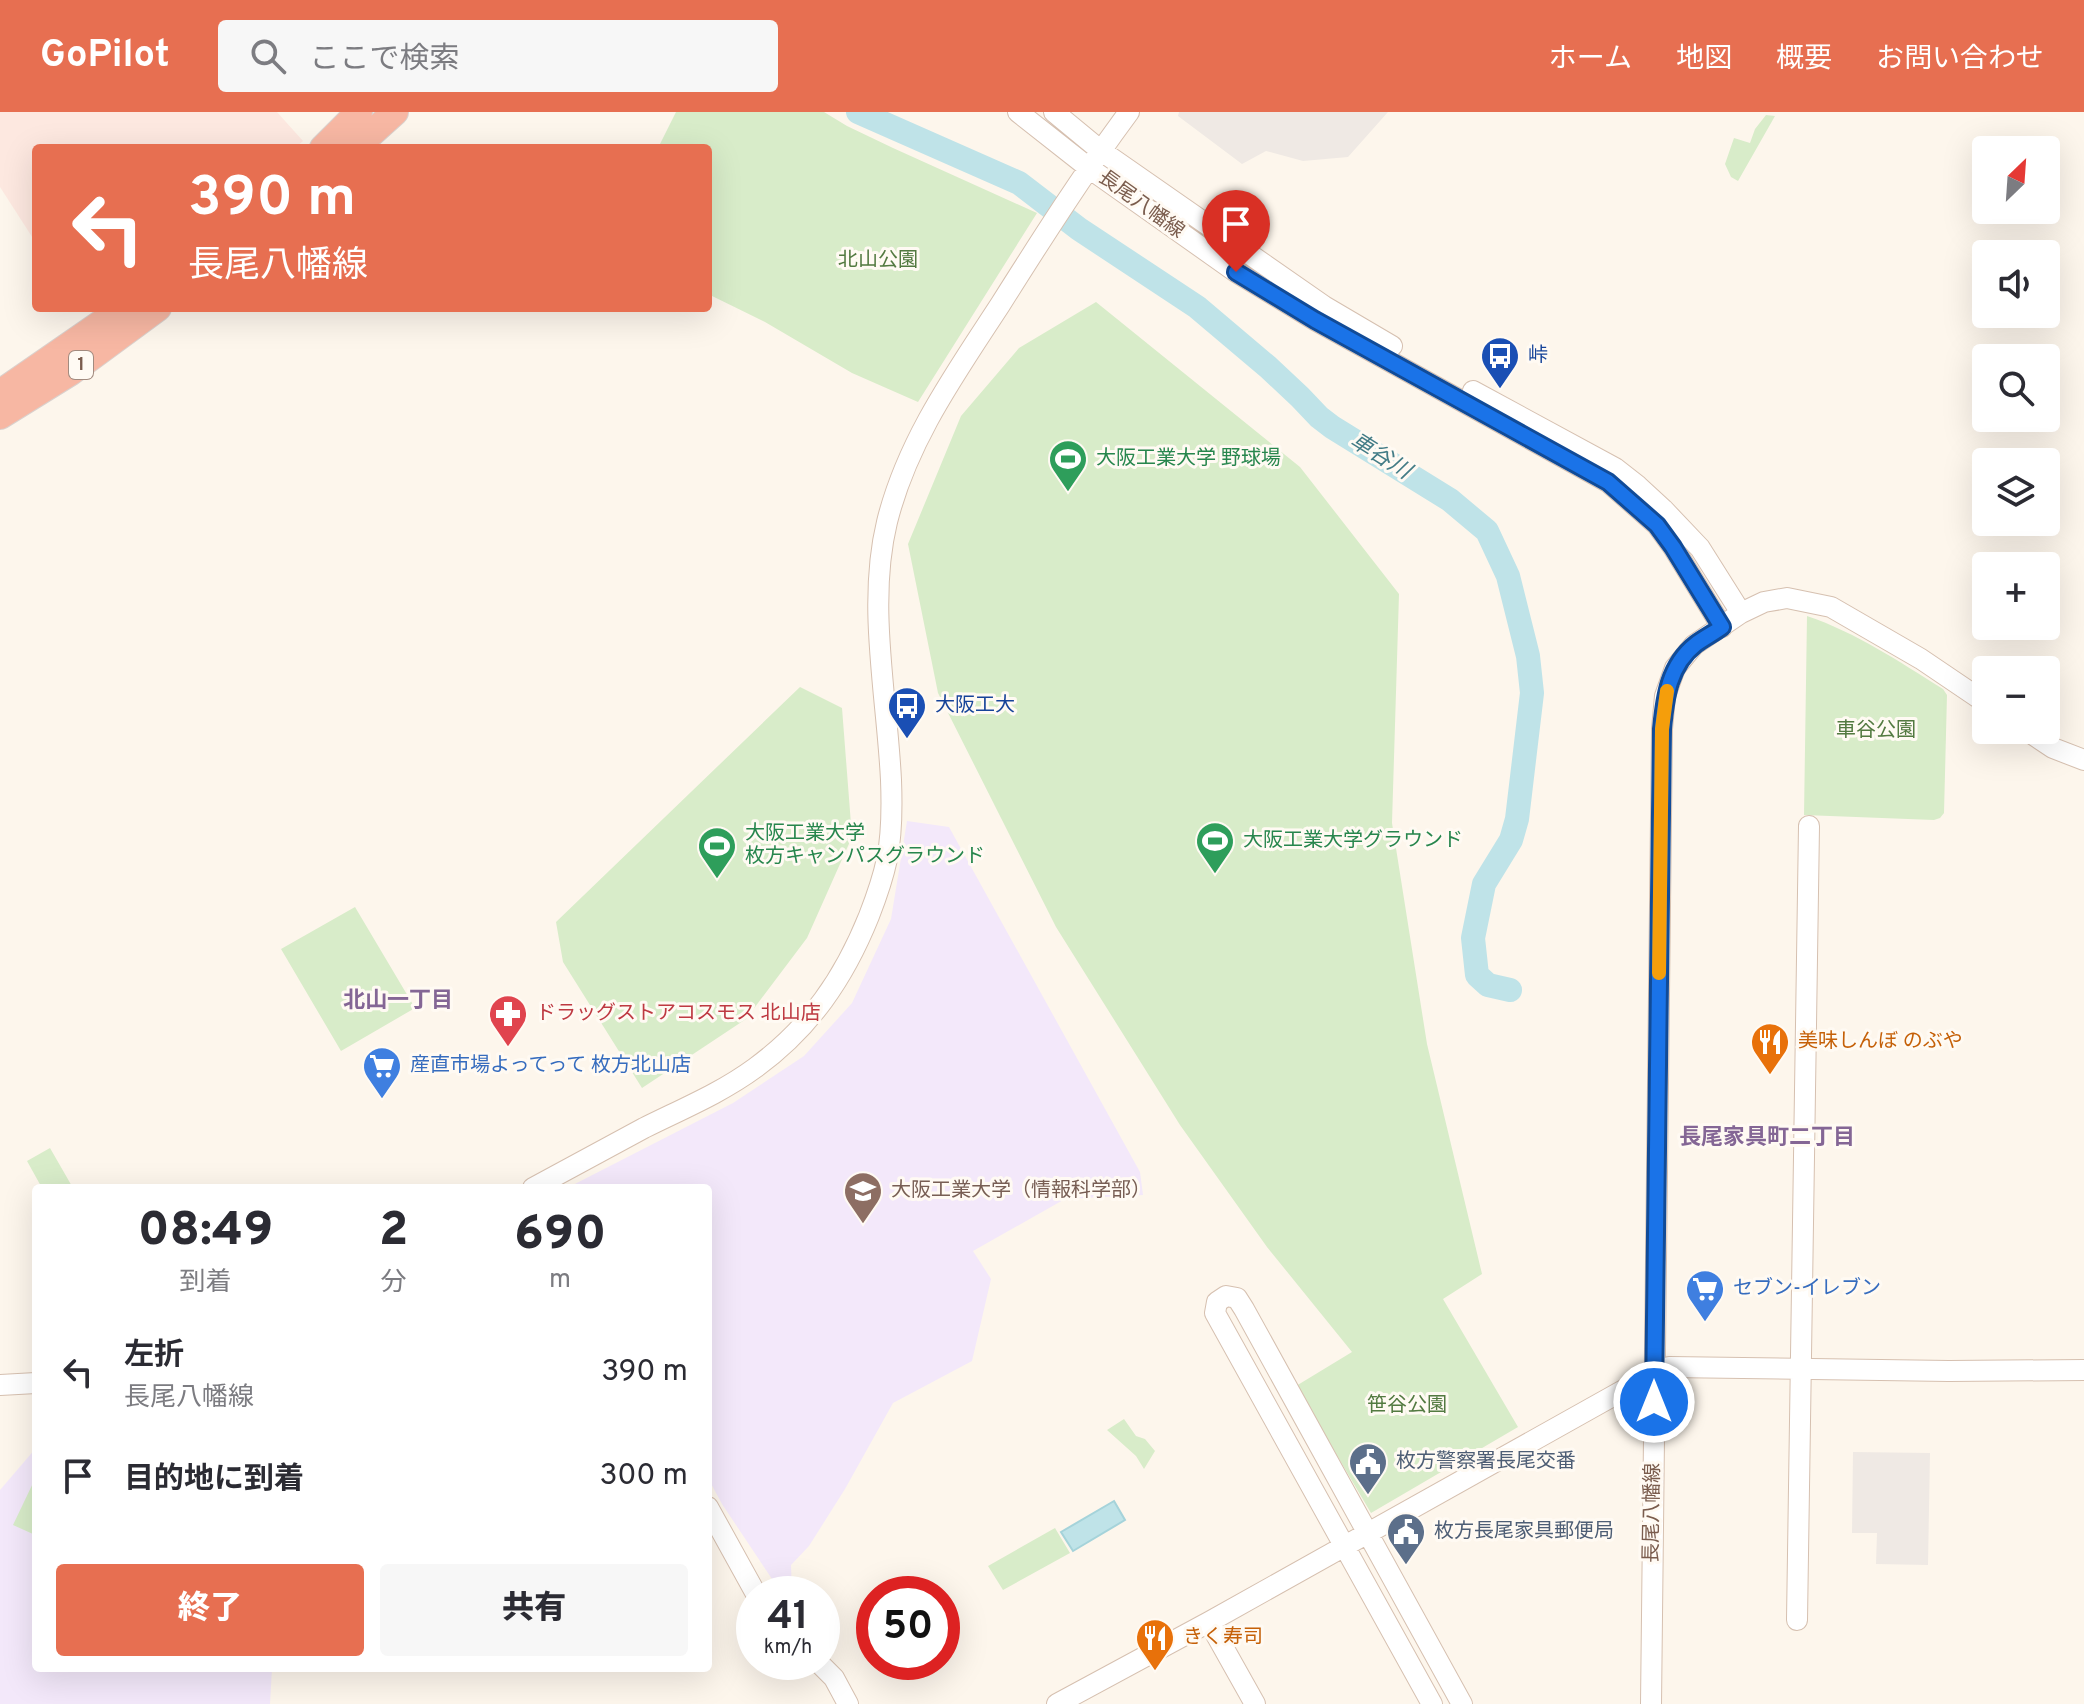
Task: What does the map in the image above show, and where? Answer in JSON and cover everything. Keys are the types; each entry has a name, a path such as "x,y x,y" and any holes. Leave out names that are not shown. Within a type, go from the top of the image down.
{"highway":[{"path":"327,144 359,112"},
{"path":"359,144 395,112"},
{"name":"1","path":"0,393 117,312"},
{"name":"1","path":"0,416 71,372 153,312"}],"street":[{"name":"長尾八幡線","path":"1018,112 1089,168 1236,272 1315,320 1608,482 1657,525 1722,627"},
{"name":"長尾八幡線","path":"1054,112 1100,150 1324,306 1615,468 1663,509 1700,548 1741,613 1694,645 1675,668 1665,696 1662,729 1651,1704"},
{"path":"540,1184 711,1095 754,1069 817,1010 856,947 887,859 891,825 879,597 886,524 898,484 916,440 936,404 1100,150 1129,112"},
{"path":"1741,613 1764,602 1787,598 1831,607 1921,659 1972,694"},
{"path":"2047,744 2084,760"},
{"path":"1797,1620 1809,826"},
{"path":"1432,1704 1215,1313 1217,1302 1226,1296 1237,1298 1461,1704"},
{"path":"1057,1704 1669,1367 2084,1370"},
{"path":"1252,1380 1277,1368"},
{"path":"0,1385 32,1383"},
{"path":"1298,1463 1322,1450"},
{"path":"712,1514 746,1576"},
{"path":"1391,1630 1415,1618"},
{"path":"1209,1622 1255,1704"},
{"path":"835,1680 848,1704"}],"shaded area":[{"path":"0,112 277,112 303,141 300,144 32,144 32,237 0,187"},
{"path":"1179,112 1388,112 1348,157 1303,161 1266,151 1242,164 1178,116"},
{"name":"大阪工業大学（情報科学部）","path":"907,821 949,827 1140,1172 1143,1195 1065,1199 973,1251 991,1279 972,1361 893,1403 845,1489 809,1546 791,1565 791,1576 770,1576 712,1485 712,1184 575,1184 733,1103 804,1056 852,1003 891,919"},
{"path":"1853,1452 1930,1453 1928,1565 1876,1564 1877,1533 1852,1533"},
{"path":"32,1453 32,1672 272,1672 270,1704 0,1704 0,1490"}],"green space":[{"name":"北山公園","path":"676,112 824,112 893,148 1037,213 918,402 852,373 765,322 712,296 712,144 660,144"},
{"path":"1766,115 1775,116 1738,181 1731,177 1725,164 1734,138 1750,143 1755,129"},
{"name":"大阪工業大学グラウンド","path":"1096,302 1300,467 1399,594 1392,823 1427,1044 1482,1274 1443,1299 1518,1427 1371,1513 1296,1386 1352,1352 1267,1247 1180,1125 1056,927 938,693 908,544 961,416 1019,348"},
{"name":"車谷公園","path":"1807,616 1877,648 1943,689 1947,695 1944,813 1940,818 1804,815"},
{"name":"大阪工業大学 枚方キャンパスグラウンド","path":"800,687 842,708 852,837 807,938 746,1019 642,1088 563,962 556,922"},
{"path":"355,907 415,1008 341,1051 281,949"},
{"path":"50,1148 71,1184 40,1184 27,1161"},
{"path":"1124,1419 1136,1436 1145,1439 1155,1451 1144,1469 1136,1456 1107,1430"},
{"path":"32,1485 32,1534 13,1525"},
{"path":"1055,1528 1070,1553 1003,1590 988,1566"}],"water":[{"path":"1114,1501 1125,1520 1073,1551 1061,1532"}],"waterway":[{"name":"車谷川","path":"858,112 1019,183 1079,229 1197,307 1332,427 1450,500 1487,531 1508,576 1528,656 1532,693 1517,819 1511,840 1484,884 1473,938 1477,975 1488,985 1510,990"}],"slow traffic":[{"path":"1659,973 1662,729 1667,691"}],"place":[{"name":"峠","path":"1500,390"},
{"name":"大阪工業大学 野球場","path":"1068,493"},
{"name":"大阪工大","path":"907,740"},
{"name":"大阪工業大学グラウンド","path":"1215,875"},
{"name":"大阪工業大学 枚方キャンパスグラウンド","path":"717,880"},
{"name":"ドラッグストアコスモス 北山店","path":"508,1048"},
{"name":"美味しんぼ のぶや","path":"1770,1076"},
{"name":"産直市場よってって 枚方北山店","path":"382,1100"},
{"name":"大阪工業大学（情報科学部）","path":"863,1225"},
{"name":"セブン-イレブン","path":"1705,1323"},
{"name":"枚方警察署長尾交番","path":"1368,1496"},
{"name":"枚方長尾家具郵便局","path":"1406,1566"},
{"name":"きく寿司","path":"1155,1672"}],"district":[{"name":"北山一丁目","path":"398,1001"},
{"name":"長尾家具町二丁目","path":"1767,1138"}],"route":[{"path":"1236,272 1315,320 1621,491 1657,525 1722,627 1694,645 1675,668 1665,696 1662,729 1654,1402"}],"park label":[{"name":"笹谷公園","path":"1407,1406"}]}
